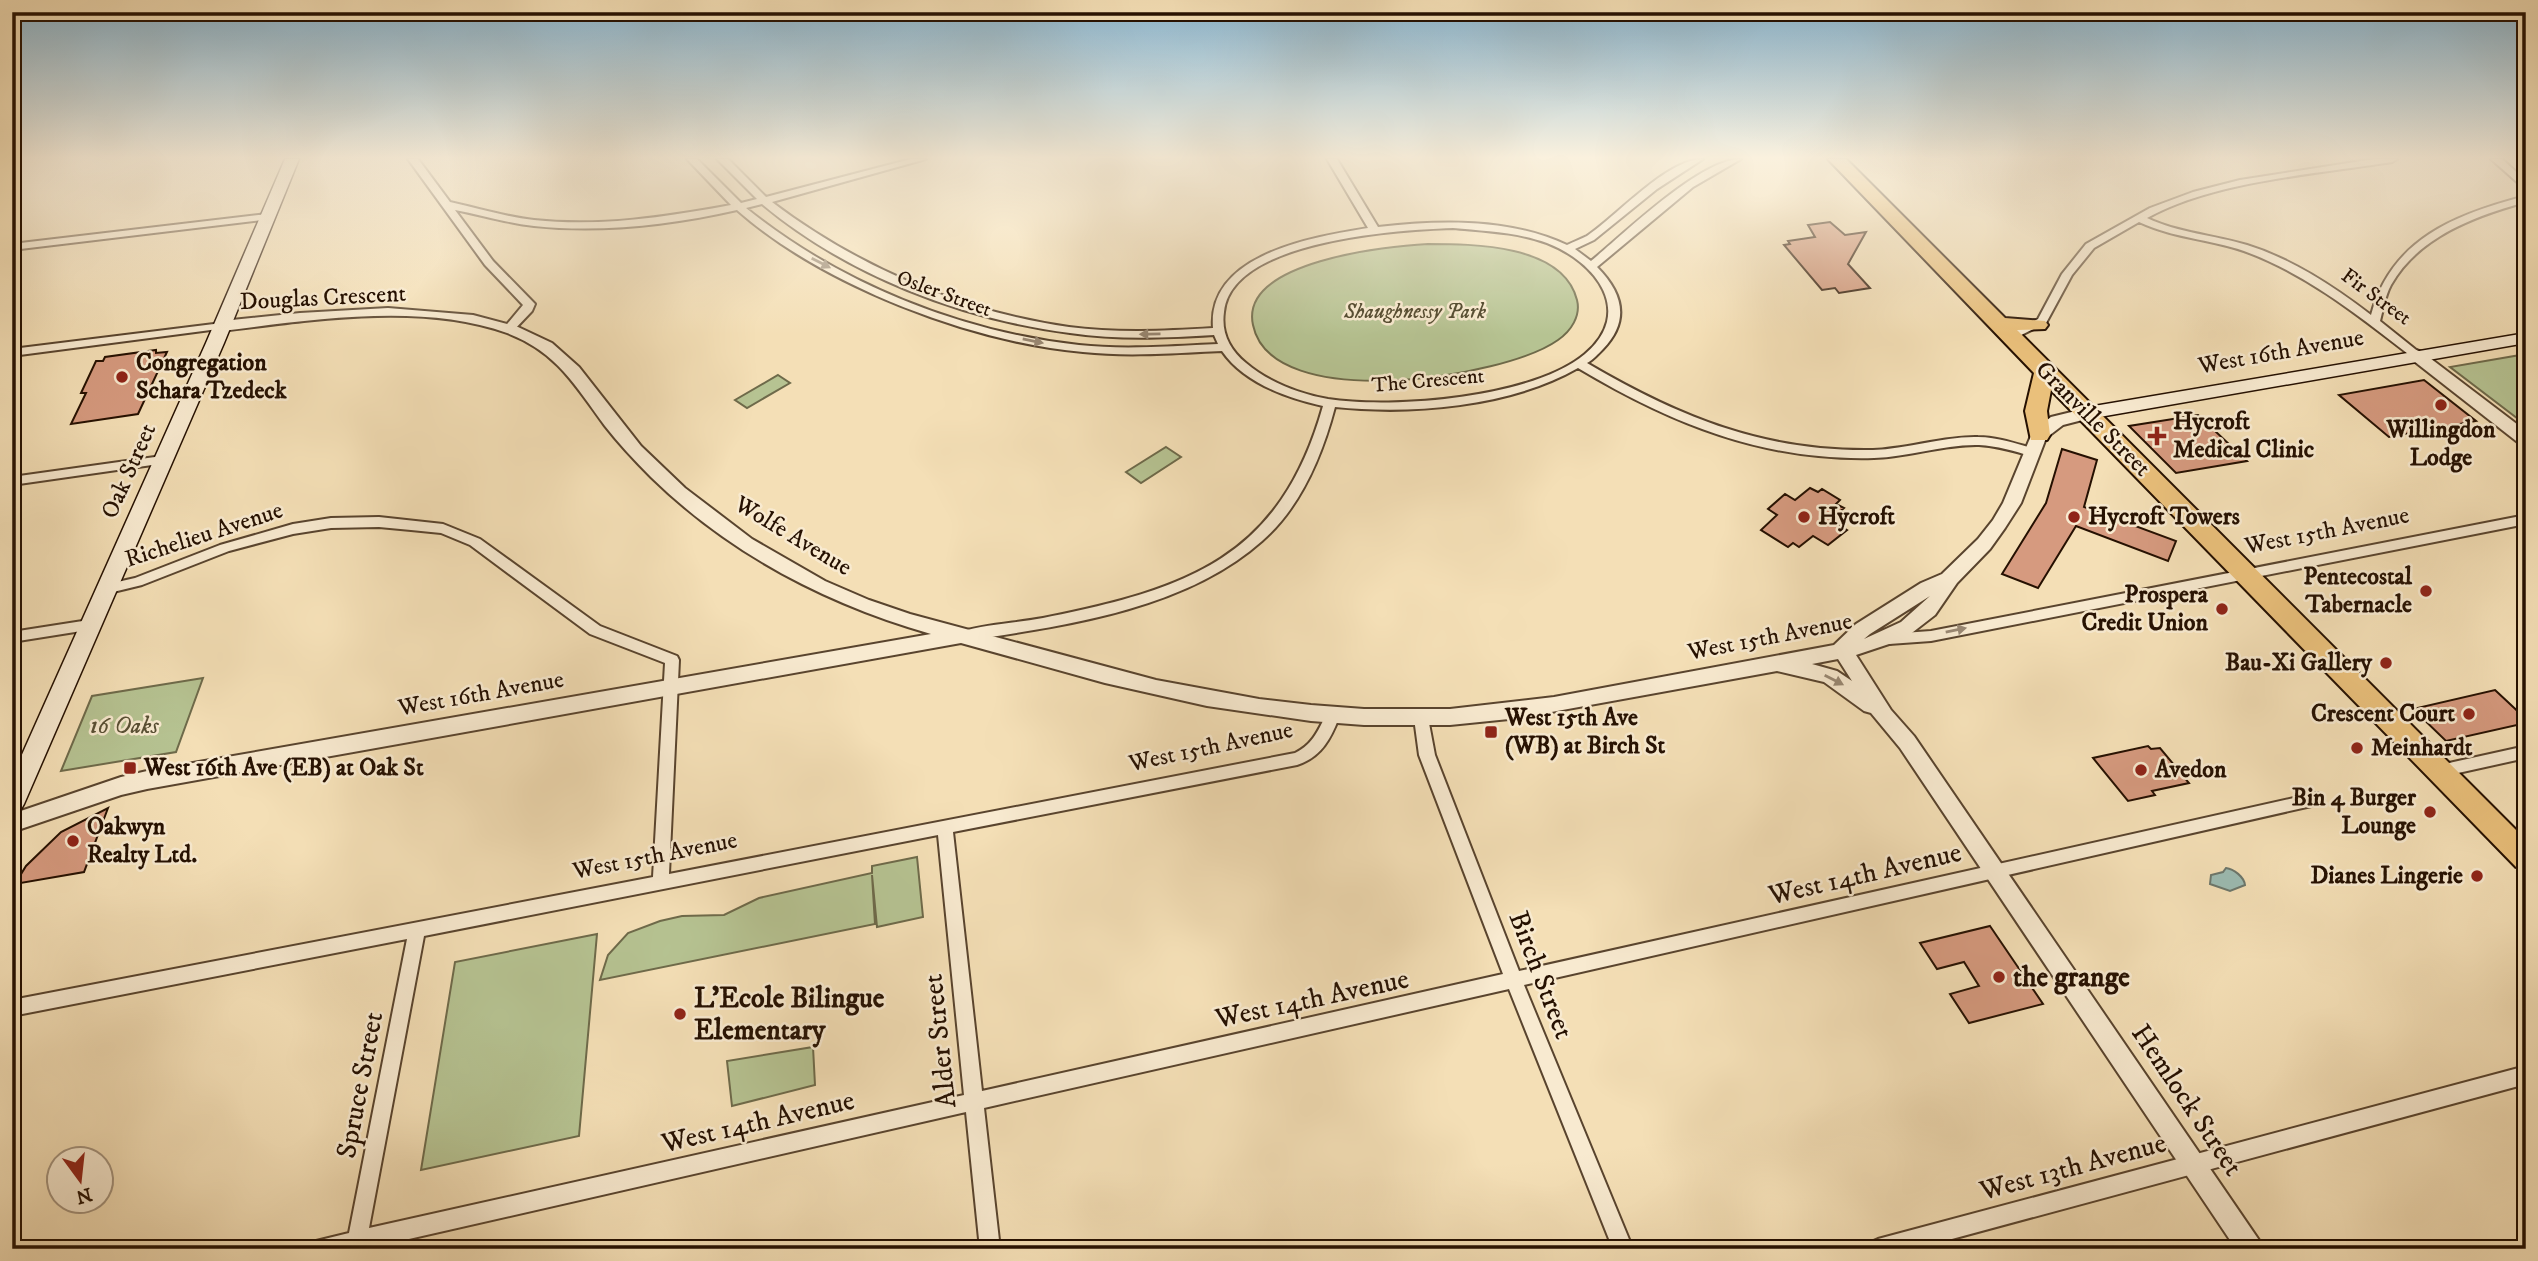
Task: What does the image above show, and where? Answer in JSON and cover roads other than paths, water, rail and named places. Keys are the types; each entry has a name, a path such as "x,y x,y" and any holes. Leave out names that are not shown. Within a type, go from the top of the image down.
{"highway":[{"name":"Granville Street","path":"1894,218 2526,859"},
{"path":"2005,330 2038,325"},
{"path":"2035,443 2036,411 2045,371"}],"main road":[{"name":"Oak Street","path":"12,804 222,326 267,218"},
{"name":"West 16th Avenue","path":"2088,414 2526,338"}],"street":[{"path":"12,247 260,218"},
{"path":"457,218 489,263 529,303 528,309 509,329"},
{"path":"510,218 535,223 595,225 666,218"},
{"name":"Osler Street","path":"753,218 786,243 816,261 942,317 995,333 1062,347 1135,350 1225,347"},
{"name":"Osler Street","path":"787,218 837,250 905,282 1010,319 1069,330 1135,334 1218,331"},
{"path":"1367,218 1374,229"},
{"path":"1567,248 1590,238 1615,218"},
{"path":"1592,266 1650,218"},
{"path":"2038,325 2067,274 2090,246 2138,218"},
{"name":"Fir Street","path":"2138,218 2163,229 2246,249 2293,268 2338,295 2526,440"},
{"path":"2374,322 2385,286 2411,252 2453,224 2468,218"},
{"name":"The Crescent","path":"1453,225 1505,229 1543,238 1567,248 1592,266 1608,286 1616,305 1615,326 1602,347 1581,365 1536,383 1485,397 1415,406 1330,403 1304,397 1264,380 1240,365 1225,347 1218,331 1217,314 1223,291 1238,275 1276,256 1315,242 1374,229 1453,225"},
{"name":"Douglas Crescent","path":"222,326 313,316 392,314 464,320 509,329"},
{"path":"12,353 222,326"},
{"name":"Wolfe Avenue","path":"509,329 545,345 563,359 641,456 687,498 748,544 821,588 849,600 964,636 1112,678 1231,702 1333,715"},
{"path":"1581,365 1660,409 1744,442 1783,449 1843,454 1903,452 1974,441 2035,443"},
{"path":"964,636 1040,625 1095,612 1182,583 1227,561 1258,538 1288,504 1308,470 1320,441 1330,403"},
{"path":"1850,645 1928,588 1949,579 1984,544 1999,524 2012,503 2035,443 2057,421 2088,414"},
{"path":"12,481 162,460"},
{"name":"West 15th Avenue","path":"12,1008 1307,756 1321,742 1333,715 1421,718 1576,701 1774,663 1850,645 1931,636 2526,519"},
{"name":"Richelieu Avenue","path":"105,589 137,582 225,548 293,529 331,523 379,522 443,530 475,542 595,629 668,657 673,666 672,687"},
{"path":"1889,639 1914,622 1942,597 1949,579"},
{"path":"12,637 89,625"},
{"name":"West 16th Avenue","path":"12,823 121,786 147,780 964,636"},
{"name":"Hemlock Street","path":"1850,645 1884,716 1906,742 2252,1249"},
{"name":"Hemlock Street","path":"1850,645 1895,710 1906,742"},
{"path":"1774,663 1830,676 1884,716"},
{"path":"661,881 672,687"},
{"name":"Birch Street","path":"1421,718 1425,749 1514,981 1623,1249"},
{"path":"2440,771 2526,752"},
{"name":"West 14th Avenue","path":"319,1249 357,1245 974,1099 1514,981 2316,799"},
{"name":"Alder Street","path":"945,827 990,1249"},
{"name":"Spruce Street","path":"357,1245 416,930"},
{"name":"West 13th Avenue","path":"1878,1249 2526,1075"}],"water":[{"path":"2226,868 2238,874 2245,885 2230,891 2210,884 2211,875 2223,872"}],"place":[{"name":"Congregation Schara Tzedeck","path":"122,377"},
{"name":"Willingdon Lodge","path":"2441,405"},
{"name":"Hycroft Medical Clinic","path":"2157,436"},
{"name":"Hycroft","path":"1804,517"},
{"name":"Hycroft Towers","path":"2074,517"},
{"name":"Pentecostal Tabernacle","path":"2426,591"},
{"name":"Prospera Credit Union","path":"2222,609"},
{"name":"Bau-Xi Gallery","path":"2386,663"},
{"name":"Crescent Court","path":"2469,714"},
{"name":"West 15th Ave (WB) at Birch St","path":"1491,732"},
{"name":"Meinhardt","path":"2357,748"},
{"name":"West 16th Ave (EB) at Oak St","path":"130,768"},
{"name":"Avedon","path":"2141,770"},
{"name":"Bin 4 Burger Lounge","path":"2430,812"},
{"name":"Oakwyn Realty Ltd.","path":"73,841"},
{"name":"Dianes Lingerie","path":"2477,876"},
{"name":"the grange","path":"1999,977"},
{"name":"L'Ecole Bilingue Elementary","path":"680,1014"}],"park label":[{"name":"Shaughnessy Park","path":"1415,312"},
{"name":"16 Oaks","path":"124,726"}]}
